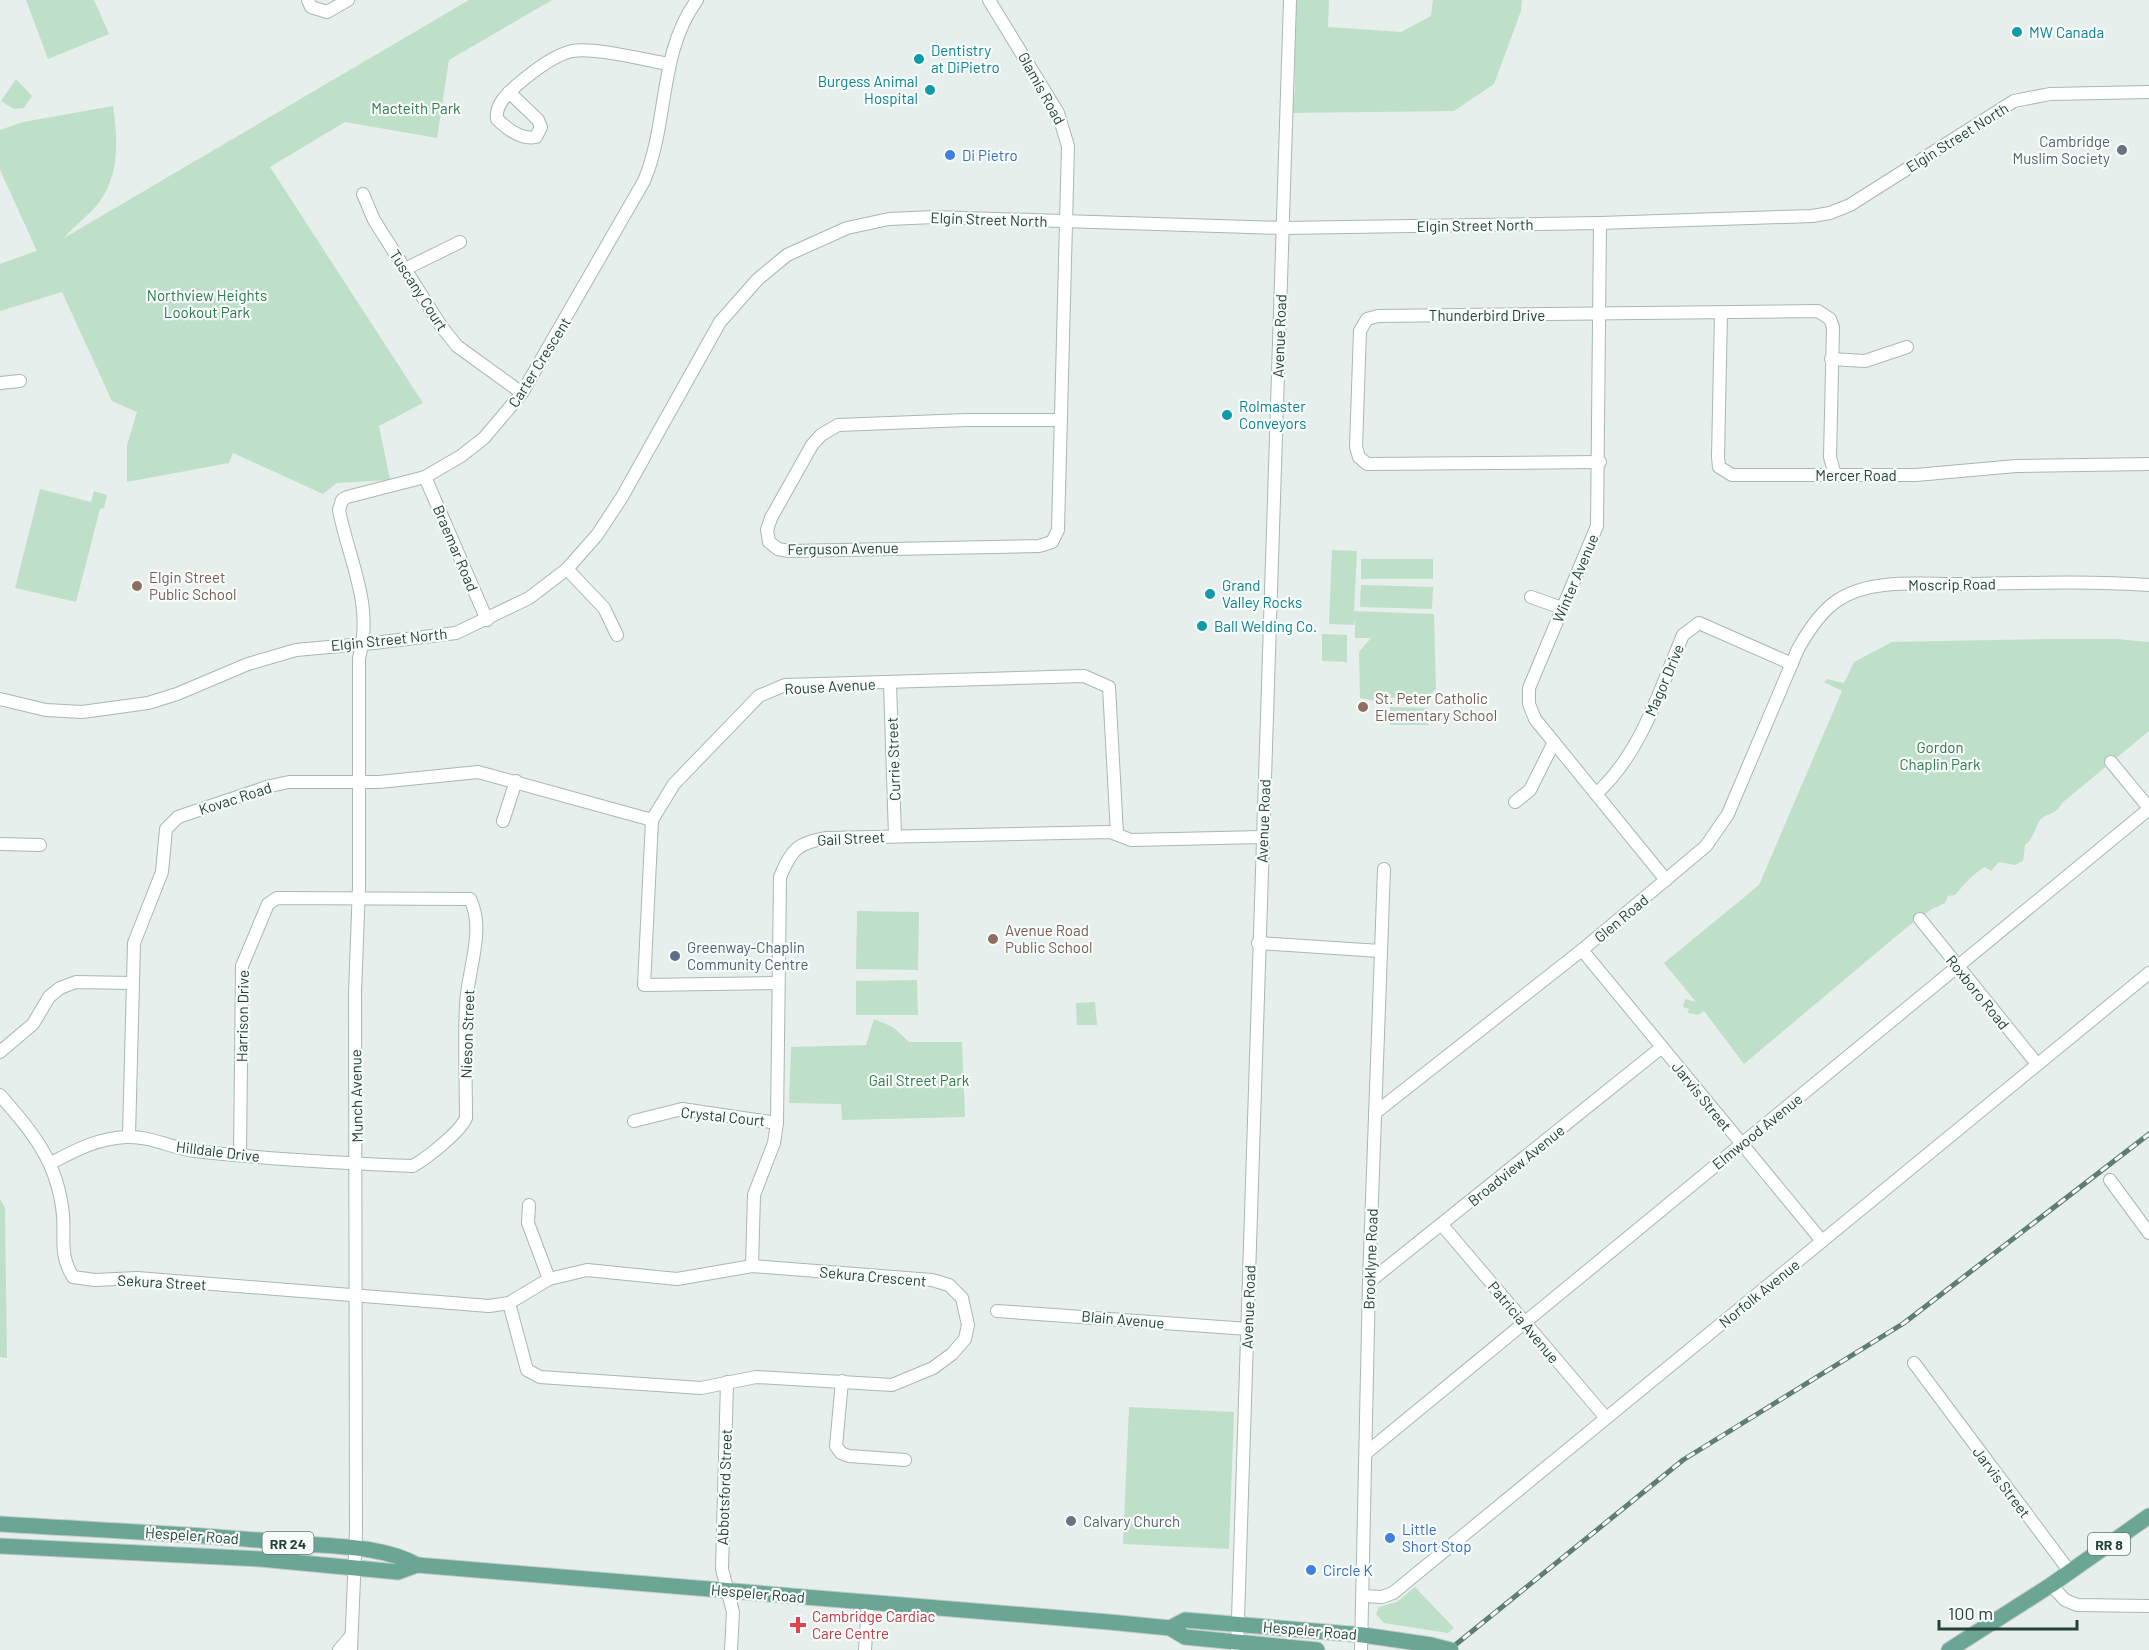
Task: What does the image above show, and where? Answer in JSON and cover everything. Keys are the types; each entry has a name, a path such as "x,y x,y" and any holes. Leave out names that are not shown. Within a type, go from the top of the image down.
{"main road":[{"name":"RR 8","path":"1949,1650 2051,1585 2149,1516"},
{"name":"Hespeler Road","path":"0,1524 209,1536 355,1549 400,1555 417,1565"},
{"name":"Hespeler Road","path":"0,1546 260,1559 398,1572 417,1565 1170,1628 1185,1638 1237,1646 1317,1650"},
{"name":"Hespeler Road","path":"1170,1628 1185,1620 1362,1642 1431,1645 1451,1650"}],"street":[{"path":"308,0 310,7 327,12 348,0"},
{"name":"Carter Crescent","path":"363,644 364,605 361,585 341,522 339,510 342,500 347,496 401,485 425,477 461,456 484,438 522,393 644,181 657,144 669,64 676,38 697,0"},
{"name":"Glamis Road","path":"989,0 1036,74 1064,127 1068,146 1066,221"},
{"name":"Avenue Road","path":"1237,1646 1290,0"},
{"path":"509,92 548,63 571,51 669,64"},
{"name":"Elgin Street North","path":"0,699 46,710 109,710 148,704 284,652 456,633 529,598 567,569 597,535 622,497 720,322 758,279 787,255 847,228 889,219 913,217 1282,228 1783,218 1830,213 1850,205 2014,101 2050,94 2149,92"},
{"name":"Tuscany Court","path":"363,194 374,220 441,326 457,346 522,393"},
{"name":"Ferguson Avenue","path":"1059,420 966,420 838,425 821,435 812,445 771,518 767,530 769,542 778,549 789,551 1039,546 1052,542 1058,530 1059,420 1066,221"},
{"name":"Winter Avenue","path":"1600,223 1600,462 1597,526 1529,688 1529,704 1535,719 1666,880"},
{"path":"405,269 460,242"},
{"name":"Thunderbird Drive","path":"1600,462 1367,464 1359,457 1356,447 1360,331 1368,319 1378,316 1812,310 1824,313 1830,318 1833,327 1830,457 1835,475"},
{"name":"Mercer Road","path":"1721,313 1719,467 1732,476 1916,475 2016,466 2149,464"},
{"path":"1831,359 1865,361 1907,347"},
{"path":"0,383 20,381"},
{"name":"Braemar Road","path":"425,477 487,620"},
{"path":"567,569 604,608 617,635"},
{"name":"Moscrip Road","path":"1792,664 1812,625 1837,600 1859,591 1893,586 2034,582 2149,585"},
{"path":"1532,597 1562,608"},
{"name":"Magor Drive","path":"1596,795 1623,766 1634,749 1683,635 1690,627 1699,623 1792,664"},
{"name":"Munch Avenue","path":"351,1650 355,1568 357,1297 355,993 358,898 359,658 363,644"},
{"name":"Glen Road","path":"1375,1113 1582,950 1706,846 1718,833 1792,664"},
{"name":"Rouse Avenue","path":"778,983 644,986 652,820 674,784 759,696 785,685 1084,676 1109,687 1117,834"},
{"name":"Currie Street","path":"890,683 895,836"},
{"path":"1515,802 1530,790 1554,742"},
{"path":"2111,762 2149,809"},
{"name":"Kovac Road","path":"129,1136 134,943 142,918 158,888 162,872 164,837 171,822 270,786 290,782 358,782 478,772 652,820"},
{"path":"503,821 516,781"},
{"name":"Elmwood Avenue","path":"1366,1453 2149,809"},
{"name":"Gail Street","path":"752,1266 754,1195 774,1143 777,1123 780,877 790,853 806,842 827,838 1110,832 1131,840 1262,837"},
{"path":"0,844 40,845"},
{"name":"Brooklyne Road","path":"1362,1642 1369,1282 1384,869"},
{"name":"Harrison Drive","path":"240,1155 242,966 267,904 277,898 358,898"},
{"name":"Nieson Street","path":"356,1164 413,1166 464,1122 466,1003 475,920 475,909 469,899 358,898"},
{"name":"Roxboro Road","path":"1920,919 2037,1064"},
{"path":"1258,943 1380,951"},
{"name":"Jarvis Street","path":"1582,950 1822,1241"},
{"name":"Norfolk Avenue","path":"1363,1596 1382,1598 1393,1593 2149,973"},
{"path":"0,1052 33,1024 49,997 60,988 76,982 132,983"},
{"name":"Broadview Avenue","path":"1369,1282 1662,1047"},
{"name":"Sekura Street","path":"0,1095 34,1134 51,1163 63,1215 63,1262 73,1277 94,1280 136,1278 455,1305"},
{"name":"Crystal Court","path":"634,1120 682,1108 777,1123"},
{"name":"Hilldale Drive","path":"51,1163 94,1141 129,1136 193,1150 356,1164"},
{"path":"2110,1180 2149,1233"},
{"path":"529,1205 528,1223 549,1279"},
{"name":"Patricia Avenue","path":"1442,1225 1606,1418"},
{"name":"Sekura Crescent","path":"455,1305 489,1306 509,1303 549,1279 587,1270 676,1279 752,1266 932,1280 949,1285 962,1298 968,1325 965,1339 952,1354 933,1368 892,1385 756,1377 701,1388 540,1377 527,1370 509,1303"},
{"name":"Blain Avenue","path":"997,1311 1092,1316 1248,1329"},
{"name":"Jarvis Street","path":"1914,1363 2070,1572"},
{"path":"842,1381 836,1446 841,1453 849,1456 905,1460"},
{"name":"Abbotsford Street","path":"727,1382 722,1569 733,1612 731,1650"},
{"path":"2051,1585 2065,1600 2077,1605 2149,1606"},
{"path":"865,1650 868,1602"},
{"path":"339,1650 351,1636"}],"green space":[{"path":"26,0 94,0 109,34 48,59"},
{"name":"Northview Heights Lookout Park","path":"469,0 552,0 449,60 437,138 345,122 270,167 423,403 379,426 390,480 337,483 323,494 233,453 229,463 127,482 127,445 137,412 112,401 62,292 0,311 0,264 37,251 0,170 0,130 23,122 113,106 116,145 110,182 97,205 64,238"},
{"path":"1295,0 1329,0 1328,27 1401,32 1431,16 1433,0 1522,0 1521,11 1494,84 1454,111 1290,113 1295,92"},
{"path":"16,79 32,96 24,108 14,109 1,101"},
{"path":"40,489 91,502 94,491 107,495 104,508 100,509 76,602 15,588"},
{"path":"1332,550 1357,551 1354,611 1434,614 1436,689 1428,697 1380,698 1379,702 1360,698 1359,652 1371,638 1355,638 1355,619 1354,625 1329,624"},
{"path":"1361,559 1433,559 1433,579 1361,579"},
{"path":"1361,585 1433,587 1432,609 1360,607"},
{"path":"1322,634 1347,635 1347,662 1322,661"},
{"name":"Gordon Chaplin Park","path":"2116,639 2149,642 2149,731 2062,803 2057,810 2040,820 2033,836 2025,845 2023,861 2015,865 1999,862 1991,871 1985,867 1980,870 1955,895 1948,896 1945,903 1932,909 1906,928 1744,1064 1704,1011 1698,1015 1688,1013 1689,1009 1683,1007 1685,999 1696,1002 1664,963 1759,885 1842,691 1824,682 1827,679 1844,683 1854,662 1892,642"},
{"path":"1390,707 1428,708 1428,725 1390,725"},
{"path":"857,911 919,912 918,970 856,969"},
{"path":"917,980 918,1015 856,1015 856,981"},
{"path":"1095,1002 1097,1025 1077,1025 1076,1003"},
{"name":"Gail Street Park","path":"874,1019 893,1027 909,1042 962,1042 965,1117 842,1120 841,1104 789,1103 791,1047 866,1045"},
{"path":"0,1199 5,1208 7,1358 0,1357"},
{"path":"1129,1407 1234,1412 1229,1549 1123,1544"},
{"path":"1415,1587 1454,1628 1448,1633 1384,1623 1376,1614 1379,1607 1397,1602"}],"railway":[{"path":"1449,1650 1683,1460 1904,1323 2149,1134"}],"place":[{"name":"MW Canada","path":"2017,32"},
{"name":"Dentistry at DiPietro","path":"919,59"},
{"name":"Burgess Animal Hospital","path":"930,90"},
{"name":"Cambridge Muslim Society","path":"2122,150"},
{"name":"Di Pietro","path":"950,155"},
{"name":"Rolmaster Conveyors","path":"1227,415"},
{"name":"Elgin Street Public School","path":"137,586"},
{"name":"Grand Valley Rocks","path":"1210,594"},
{"name":"Ball Welding Co.","path":"1202,626"},
{"name":"St. Peter Catholic Elementary School","path":"1363,707"},
{"name":"Avenue Road Public School","path":"993,939"},
{"name":"Greenway-Chaplin Community Centre","path":"675,956"},
{"name":"Calvary Church","path":"1071,1521"},
{"name":"Little Short Stop","path":"1390,1538"},
{"name":"Circle K","path":"1311,1570"},
{"name":"Cambridge Cardiac Care Centre","path":"798,1625"}],"park label":[{"name":"Macteith Park","path":"416,108"}]}
